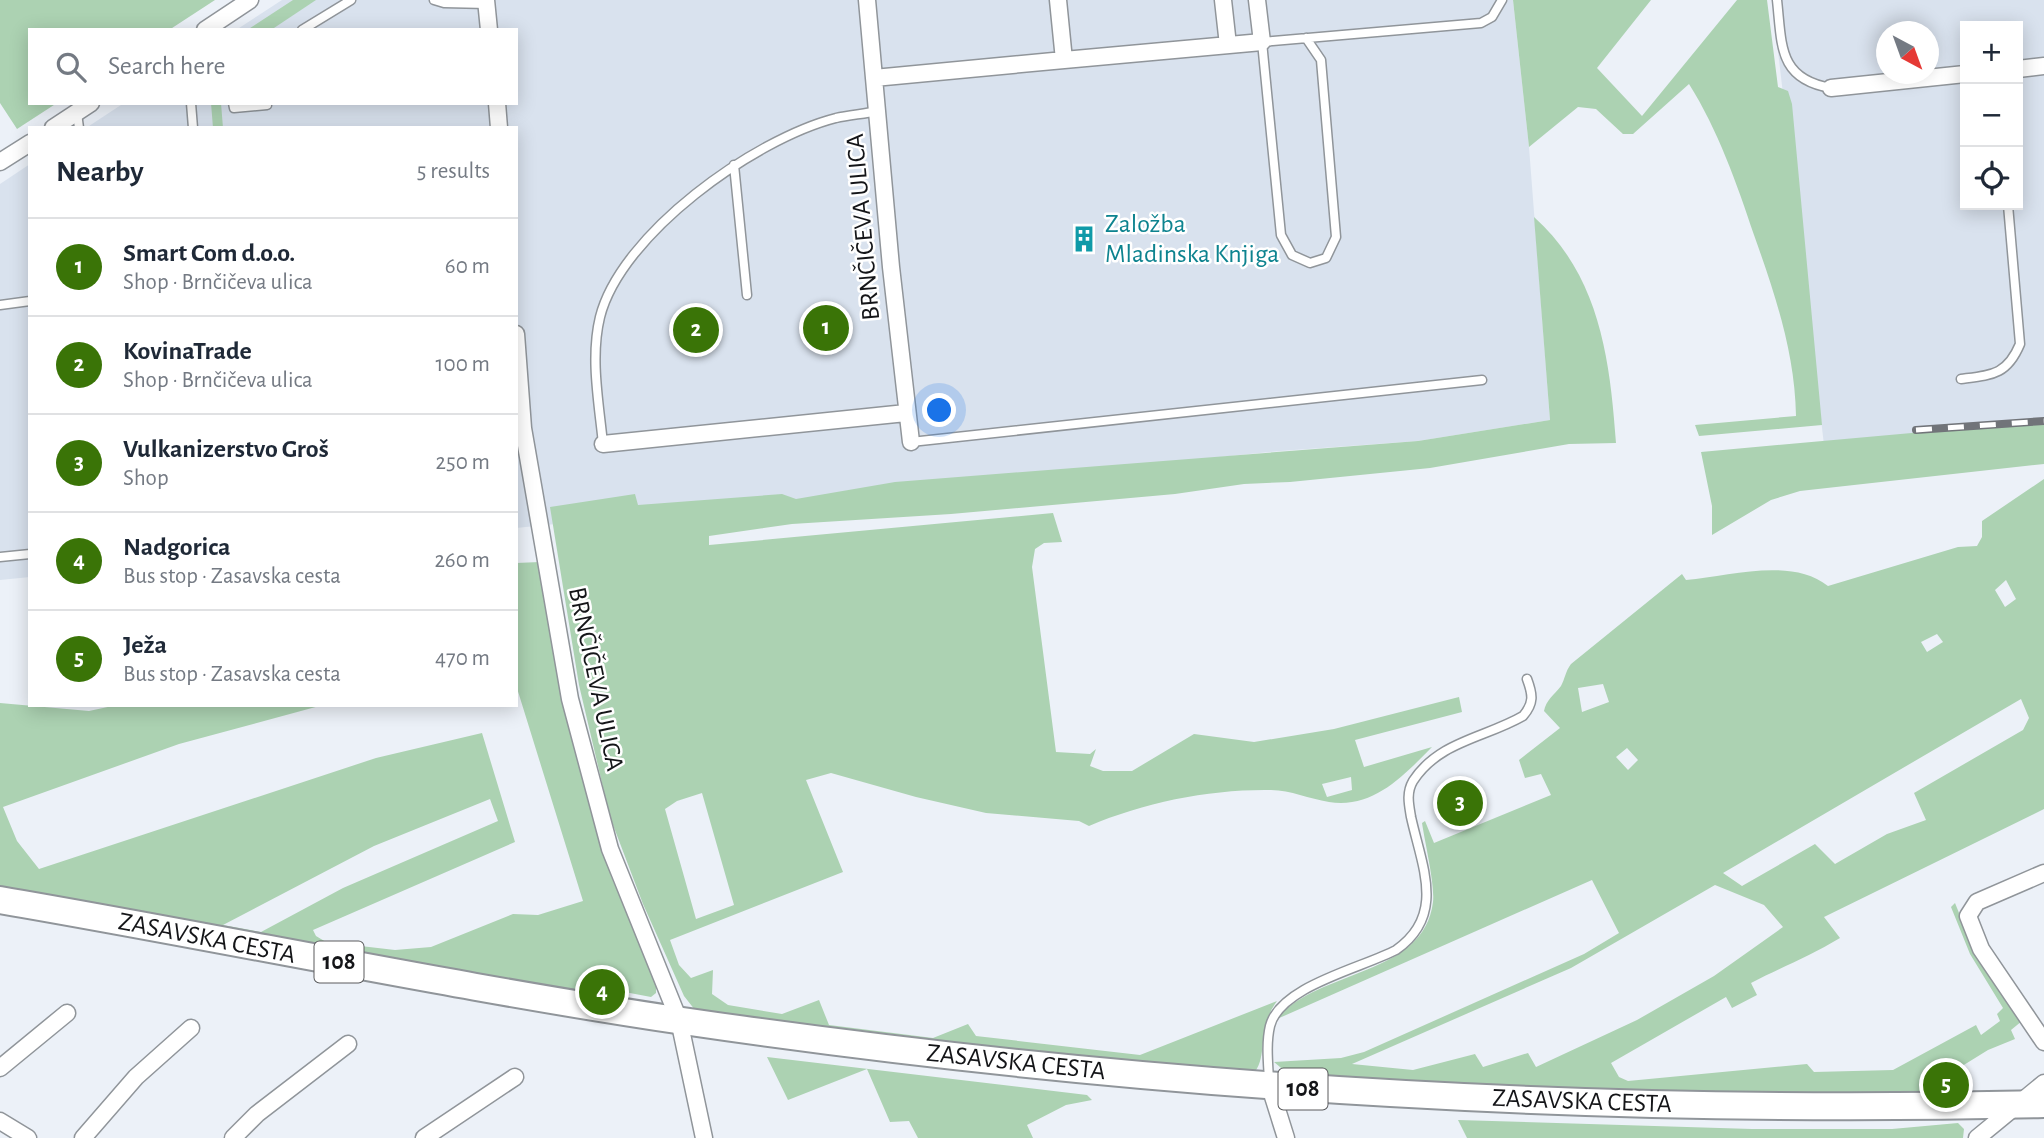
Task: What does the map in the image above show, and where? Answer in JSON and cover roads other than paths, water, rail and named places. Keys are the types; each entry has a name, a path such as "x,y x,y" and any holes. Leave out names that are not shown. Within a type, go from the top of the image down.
{"main road":[{"name":"ZASAVSKA CESTA","path":"0,900 679,1020 973,1058 1270,1087 1662,1106 2023,1109"}],"street":[{"path":"208,28 250,0"},
{"name":"BRNČIČEVA ULICA","path":"867,0 906,413 911,442"},
{"path":"1058,0 1064,60"},
{"path":"1223,0 1228,45"},
{"path":"874,78 1262,42 1257,0"},
{"path":"486,2 489,28"},
{"path":"2023,68 2044,66"},
{"path":"1831,88 1960,75"},
{"path":"59,126 78,120 89,105"},
{"path":"497,105 499,126"},
{"path":"0,162 28,144"},
{"name":"BRNČIČEVA ULICA","path":"518,361 523,428 570,699 610,849 679,1020 704,1138"},
{"path":"603,444 906,413"},
{"path":"2044,873 1978,902 1968,916 1981,949 2044,1042"},
{"path":"0,1068 67,1013"},
{"path":"83,1138 136,1077 191,1028"},
{"path":"233,1138 257,1114 348,1044"},
{"path":"424,1138 515,1077"},
{"path":"1977,1138 2023,1109 2044,1083"},
{"path":"1270,1087 1286,1138"},
{"path":"0,1121 28,1138"}],"lane":[{"path":"305,28 351,0"},
{"path":"434,0 444,4 486,2"},
{"path":"1306,38 1321,60 1336,237 1325,258 1310,263 1292,255 1281,235 1262,42 1306,38 1481,23 1492,17 1502,0"},
{"path":"1777,0 1782,51 1792,72 1811,85 1831,88"},
{"path":"191,105 193,126"},
{"path":"234,106 267,105"},
{"path":"603,444 596,362 600,319 611,286 634,253 678,211 734,165 800,131 835,118 878,111"},
{"path":"734,165 747,295"},
{"path":"1961,379 1992,375 2012,363 2020,344 2008,210"},
{"path":"0,305 28,302"},
{"path":"911,442 1482,380"},
{"path":"0,556 28,554"},
{"path":"1270,1087 1267,1043 1271,1023 1280,1007 1287,1000 1322,982 1396,950 1409,941 1424,919 1428,893 1407,799 1413,782 1452,745 1523,716 1531,707 1533,694 1527,680"}],"railway":[{"path":"1916,430 2044,421"}],"place":[{"name":"Založba Mladinska Knjiga","path":"1084,239"},
{"name":"Smart Com d.o.o.","path":"826,328"},
{"name":"KovinaTrade","path":"696,330"},
{"name":"Vulkanizerstvo Groš","path":"1460,803"},
{"name":"Nadgorica","path":"602,992"},
{"name":"Ježa","path":"1946,1085"}]}
